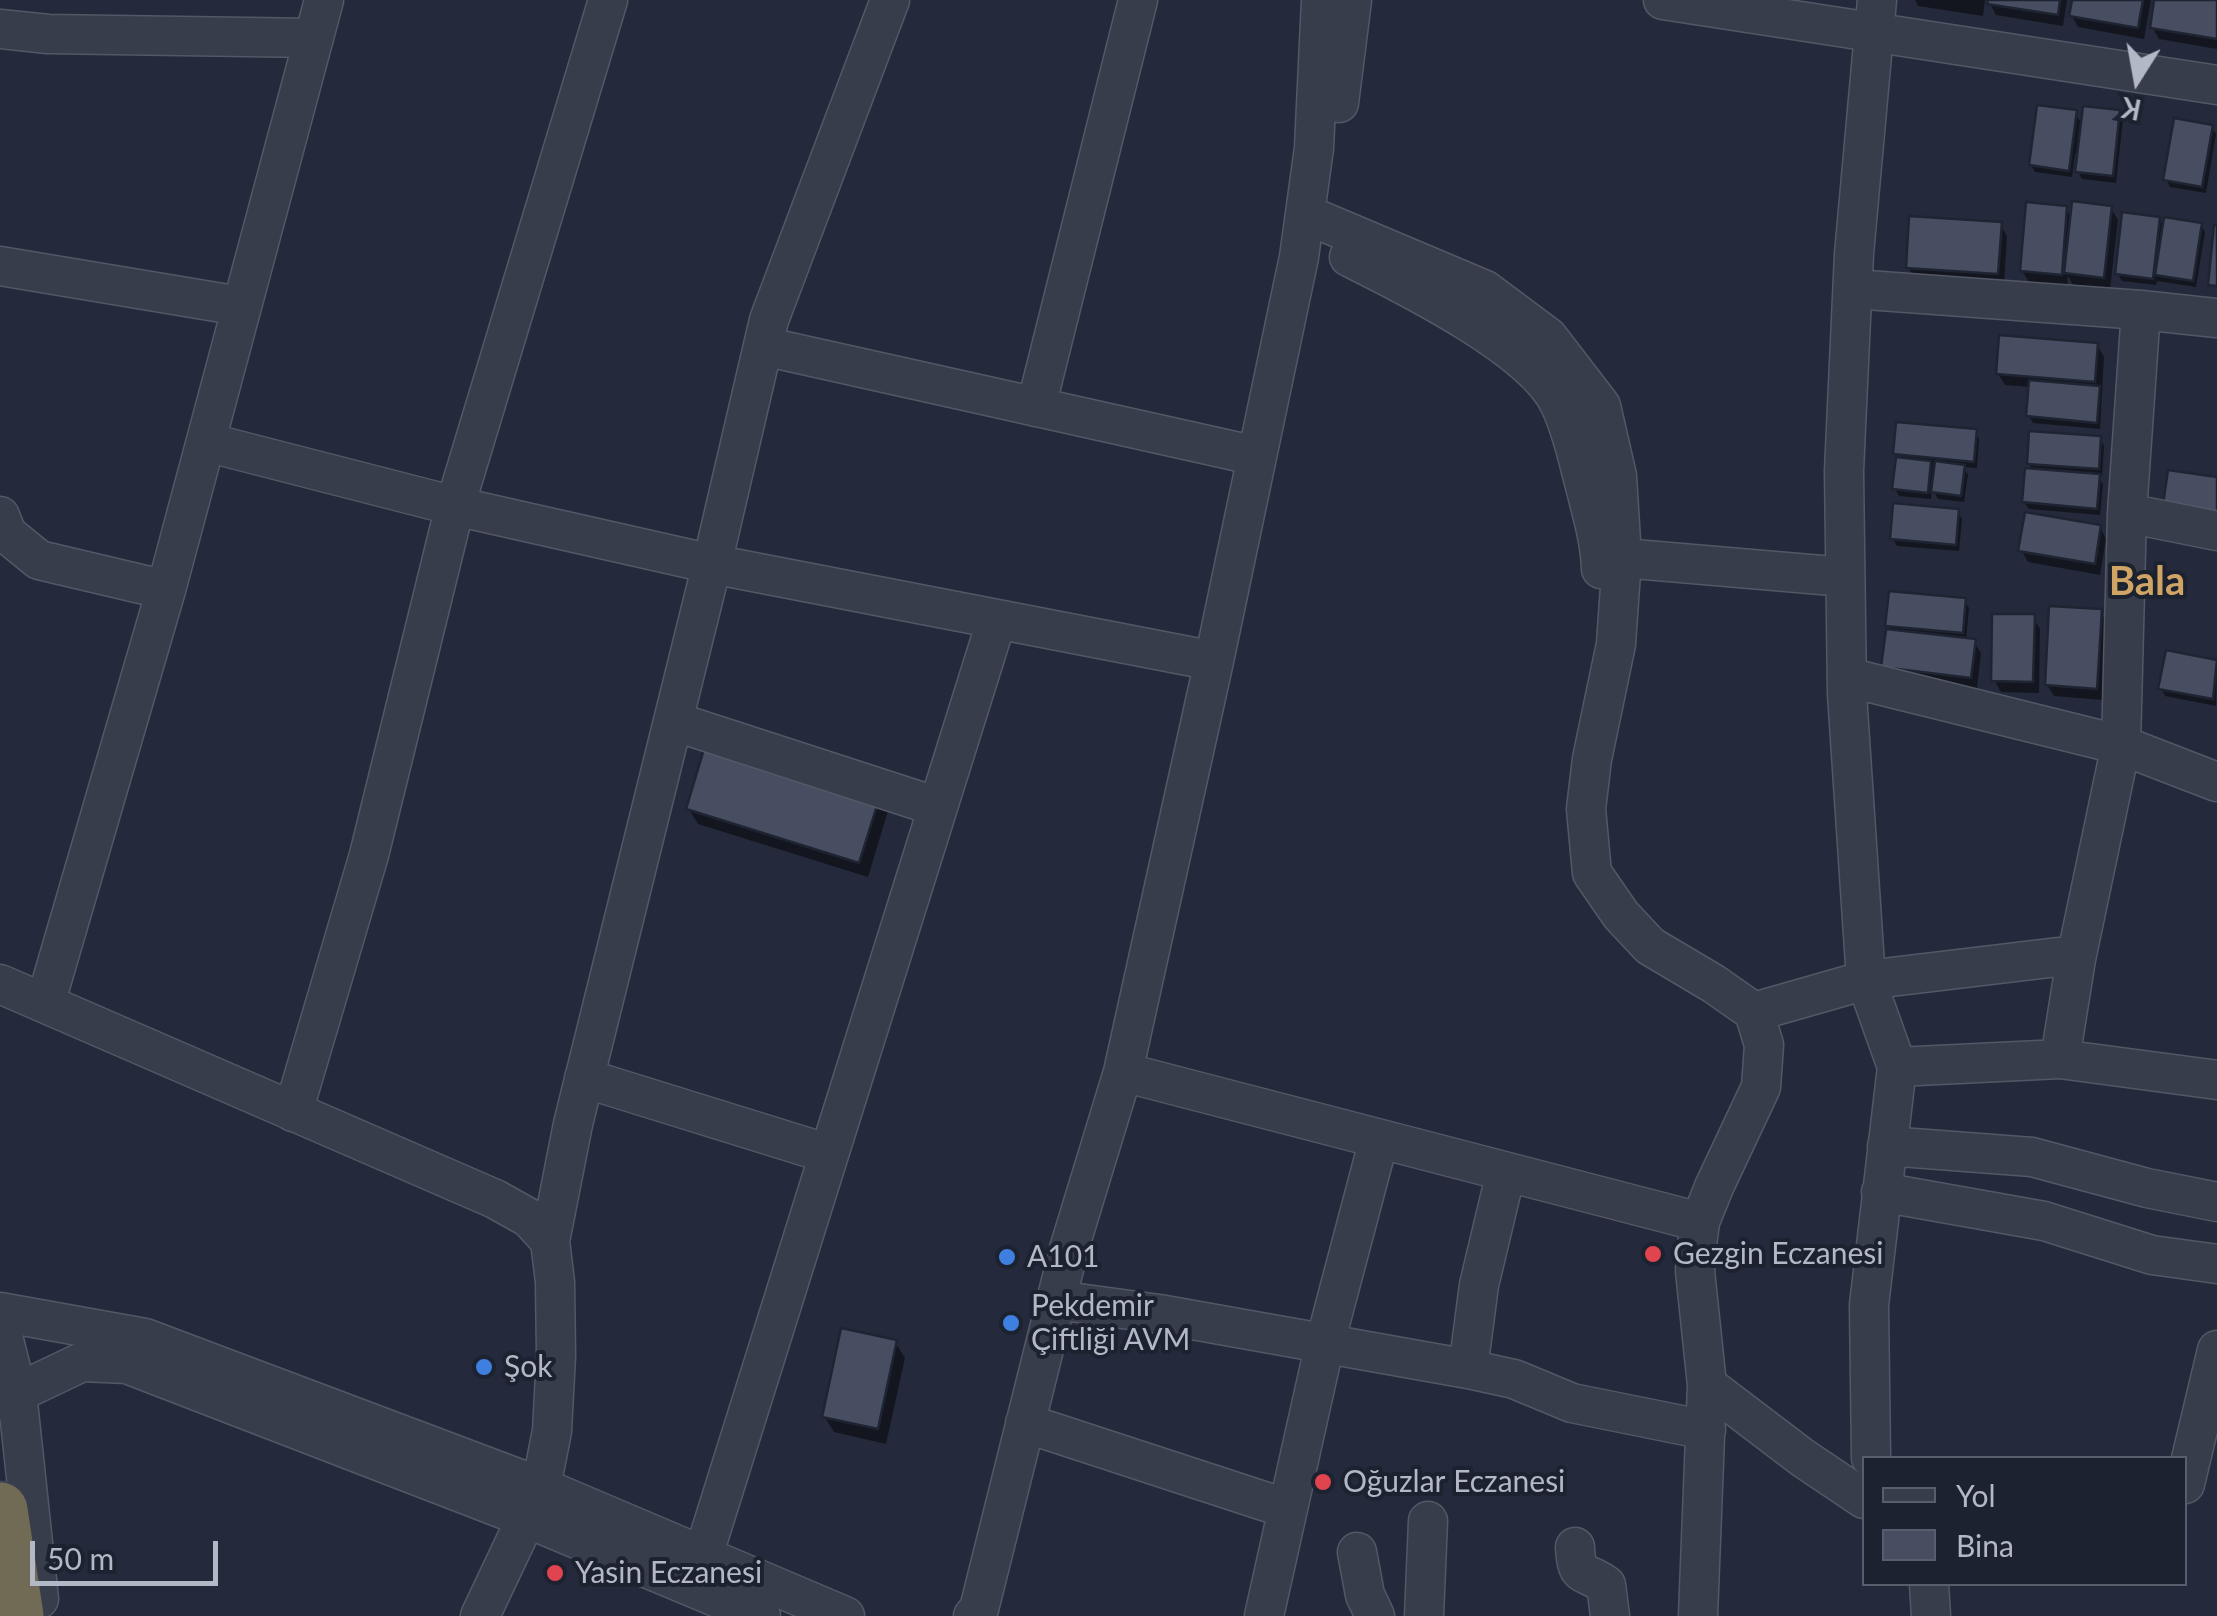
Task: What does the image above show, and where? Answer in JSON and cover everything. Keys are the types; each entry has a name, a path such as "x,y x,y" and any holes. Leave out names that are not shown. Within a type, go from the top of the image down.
{"highway":[{"path":"0,1510 16,1616"}],"street":[{"path":"46,1001 166,590 324,0"},
{"path":"293,1112 369,855 455,506 608,0"},
{"path":"480,1616 535,1503 552,1431 556,1356 550,1240 584,1078 769,320 890,0"},
{"path":"1036,407 1138,0"},
{"path":"1309,233 1321,0"},
{"path":"984,1614 1056,1300 1123,1072 1309,233 1352,0"},
{"path":"1663,0 1874,17 2217,85"},
{"path":"1870,1456 1869,1305 1897,1066 1866,980 1847,677 1844,472 1852,289 1874,17"},
{"path":"0,29 48,34 314,38"},
{"path":"1309,233 1485,290 1548,336 1602,406 1617,476 1622,558 1616,644 1586,809 1592,874 1621,915 1650,946 1754,1012 1764,1045 1761,1086 1700,1222 1695,1271 1708,1385 1698,1616"},
{"path":"1309,233 1488,336 1539,375 1560,403 1600,545 1602,571 1599,643 1575,762 1567,832 1584,891 1614,936 1640,965 1681,981 1714,984"},
{"path":"0,266 240,306"},
{"path":"1852,289 2217,318"},
{"path":"2060,1060 2076,959 2120,745 2127,512 2141,310"},
{"path":"763,346 1257,456"},
{"path":"206,442 455,506 712,564 1214,660"},
{"path":"2127,512 2217,531"},
{"path":"0,516 7,534 38,560 166,590"},
{"path":"1622,558 1846,577"},
{"path":"703,1556 997,619"},
{"path":"1847,677 2120,745 2217,782"},
{"path":"673,721 938,807"},
{"path":"1754,1012 1866,980 2058,957 2076,959"},
{"path":"0,984 494,1199 529,1218 550,1240"},
{"path":"1897,1066 2060,1060 2217,1080"},
{"path":"1123,1072 1700,1222"},
{"path":"584,1078 829,1154"},
{"path":"1264,1616 1325,1344 1379,1139"},
{"path":"1887,1146 2032,1156 2148,1188 2217,1202"},
{"path":"1468,1369 1479,1285 1506,1172"},
{"path":"1881,1192 2044,1221 2152,1255 2217,1264"},
{"path":"1056,1300 1514,1378 1572,1403 1706,1430"},
{"path":"0,1312 145,1338 535,1503 760,1616"},
{"path":"0,1324 42,1616"},
{"path":"2187,1472 2217,1350"},
{"path":"8,1397 82,1362 127,1364 703,1556 845,1616"},
{"path":"1708,1385 1862,1498"},
{"path":"1026,1422 1288,1510"},
{"path":"2187,1485 2217,1490"},
{"path":"1424,1616 1428,1522"},
{"path":"1575,1547 1576,1567 1581,1574 1606,1585 1610,1616"},
{"path":"1357,1552 1364,1595 1375,1616"},
{"path":"1930,1586 1931,1616"}],"building":[{"path":"1988,0 2060,0 2058,15 1987,4"},
{"path":"2072,0 2143,0 2138,28 2069,16"},
{"path":"2154,0 2217,0 2217,39 2150,28"},
{"path":"2037,105 2077,110 2069,171 2029,165"},
{"path":"2083,106 2120,110 2113,176 2075,172"},
{"path":"2174,118 2213,125 2202,187 2163,180"},
{"path":"2072,201 2112,206 2104,278 2064,273"},
{"path":"2026,202 2067,206 2062,275 2020,271"},
{"path":"2122,212 2160,217 2153,279 2115,274"},
{"path":"1909,216 2002,222 1998,274 1906,268"},
{"path":"2164,217 2202,223 2193,281 2155,275"},
{"path":"2217,225 2217,286 2208,285"},
{"path":"1999,335 2098,343 2095,382 1996,374"},
{"path":"2029,380 2100,386 2097,423 2026,416"},
{"path":"1896,422 1977,429 1974,462 1893,454"},
{"path":"2029,431 2101,436 2099,469 2027,464"},
{"path":"1896,457 1931,461 1928,493 1892,489"},
{"path":"1935,461 1965,465 1961,496 1931,492"},
{"path":"2025,468 2100,474 2097,509 2022,502"},
{"path":"2168,470 2217,477 2217,513 2162,511"},
{"path":"1893,503 1959,509 1956,545 1890,539"},
{"path":"2025,512 2101,525 2095,564 2018,551"},
{"path":"1889,591 1966,598 1963,633 1885,626"},
{"path":"2049,606 2102,609 2097,689 2045,685"},
{"path":"1992,614 2035,614 2033,682 1991,681"},
{"path":"1886,629 1976,639 1971,678 1881,667"},
{"path":"2166,650 2217,660 2213,699 2158,689"},
{"path":"707,739 881,793 859,863 686,809"},
{"path":"841,1328 897,1340 878,1429 822,1417"}],"place":[{"name":"Gezgin Eczanesi","path":"1653,1254"},
{"name":"A101","path":"1007,1257"},
{"name":"Pekdemir Çiftliği AVM","path":"1011,1323"},
{"name":"Şok","path":"484,1367"},
{"name":"Oğuzlar Eczanesi","path":"1323,1482"},
{"name":"Yasin Eczanesi","path":"555,1573"}],"district":[{"name":"Bala","path":"2147,582"}]}
